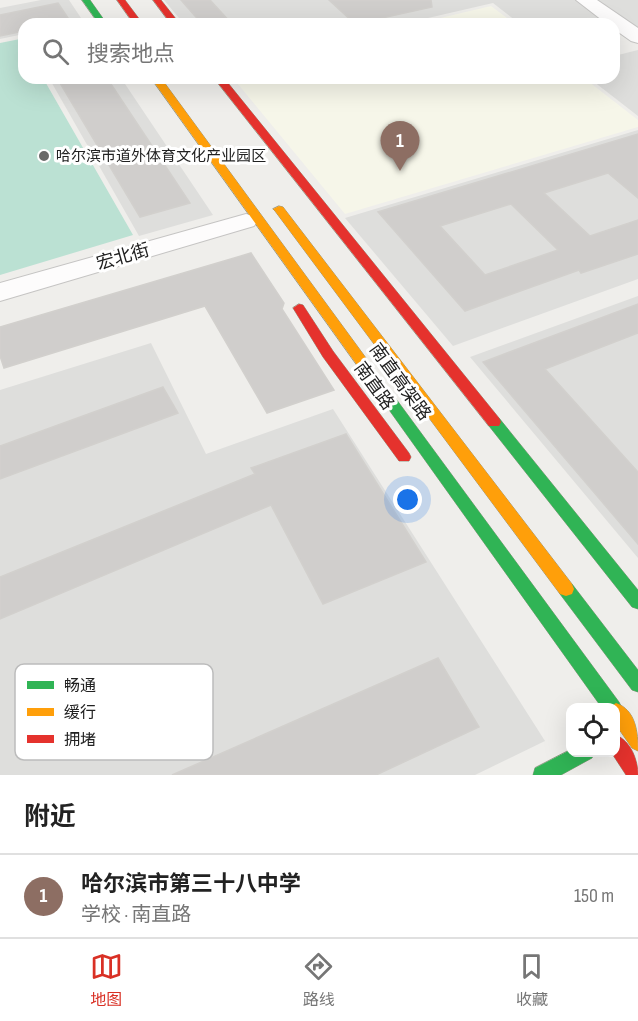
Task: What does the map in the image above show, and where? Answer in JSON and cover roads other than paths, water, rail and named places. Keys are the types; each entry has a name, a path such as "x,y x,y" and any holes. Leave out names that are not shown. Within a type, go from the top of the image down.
{"main road":[{"path":"86,0 99,18"},
{"path":"99,0 112,18"},
{"path":"121,0 134,18"},
{"path":"157,0 171,18"},
{"path":"146,84 246,221 263,250"},
{"name":"南直高架路","path":"160,84 610,703"},
{"path":"224,84 638,602"},
{"name":"南直高架路","path":"273,201 638,684"},
{"name":"南直路","path":"293,297 328,354 412,469"},
{"name":"南直高架路","path":"620,717 638,742"},
{"path":"620,751 637,775"},
{"path":"542,775 578,757"}],"street":[{"path":"585,0 611,18"},
{"path":"620,24 638,37"},
{"name":"宏北街","path":"0,292 246,221"}],"place":[{"name":"哈尔滨市道外体育文化产业园区","path":"44,156"},
{"name":"哈尔滨市第三十八中学","path":"400,171"}]}
